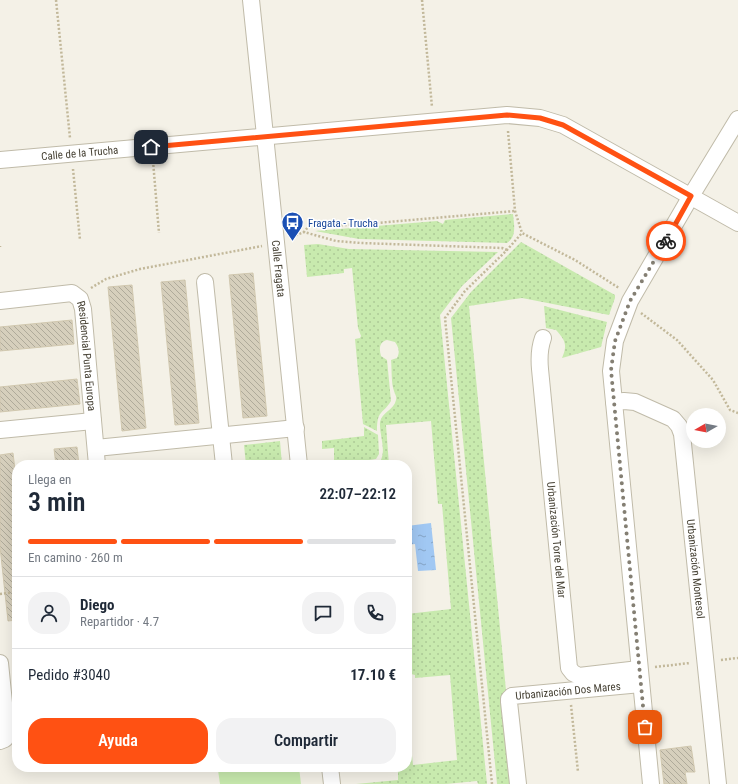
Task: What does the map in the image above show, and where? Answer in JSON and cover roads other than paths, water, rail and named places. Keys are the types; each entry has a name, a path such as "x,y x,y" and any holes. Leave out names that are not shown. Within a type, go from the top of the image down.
{"street":[{"name":"Calle Fragata","path":"251,0 299,460"},
{"name":"Calle de la Trucha","path":"0,160 507,115 540,118 563,125 738,223"},
{"path":"651,784 611,370 615,341 630,301 738,119"},
{"path":"205,282 224,460"},
{"name":"Residencial Punta Europa","path":"0,301 72,293 80,299 83,309 97,460"},
{"name":"Urbanización Torre del Mar","path":"543,338 539,354 540,369 569,668 572,674 579,676 640,676"},
{"name":"Urbanización Montesol","path":"614,402 635,402 673,419 680,426 718,784"},
{"path":"0,430 93,421"},
{"path":"96,448 296,428"},
{"path":"0,663 7,732 5,739 0,741"},
{"name":"Urbanización Dos Mares","path":"518,784 509,698 514,695 569,690 640,676"},
{"path":"331,772 332,784"}],"water":[{"path":"431,523 436,570 418,571 415,544 412,544 412,525"}],"place":[{"name":"Fragata - Trucha","path":"293,242"}]}
